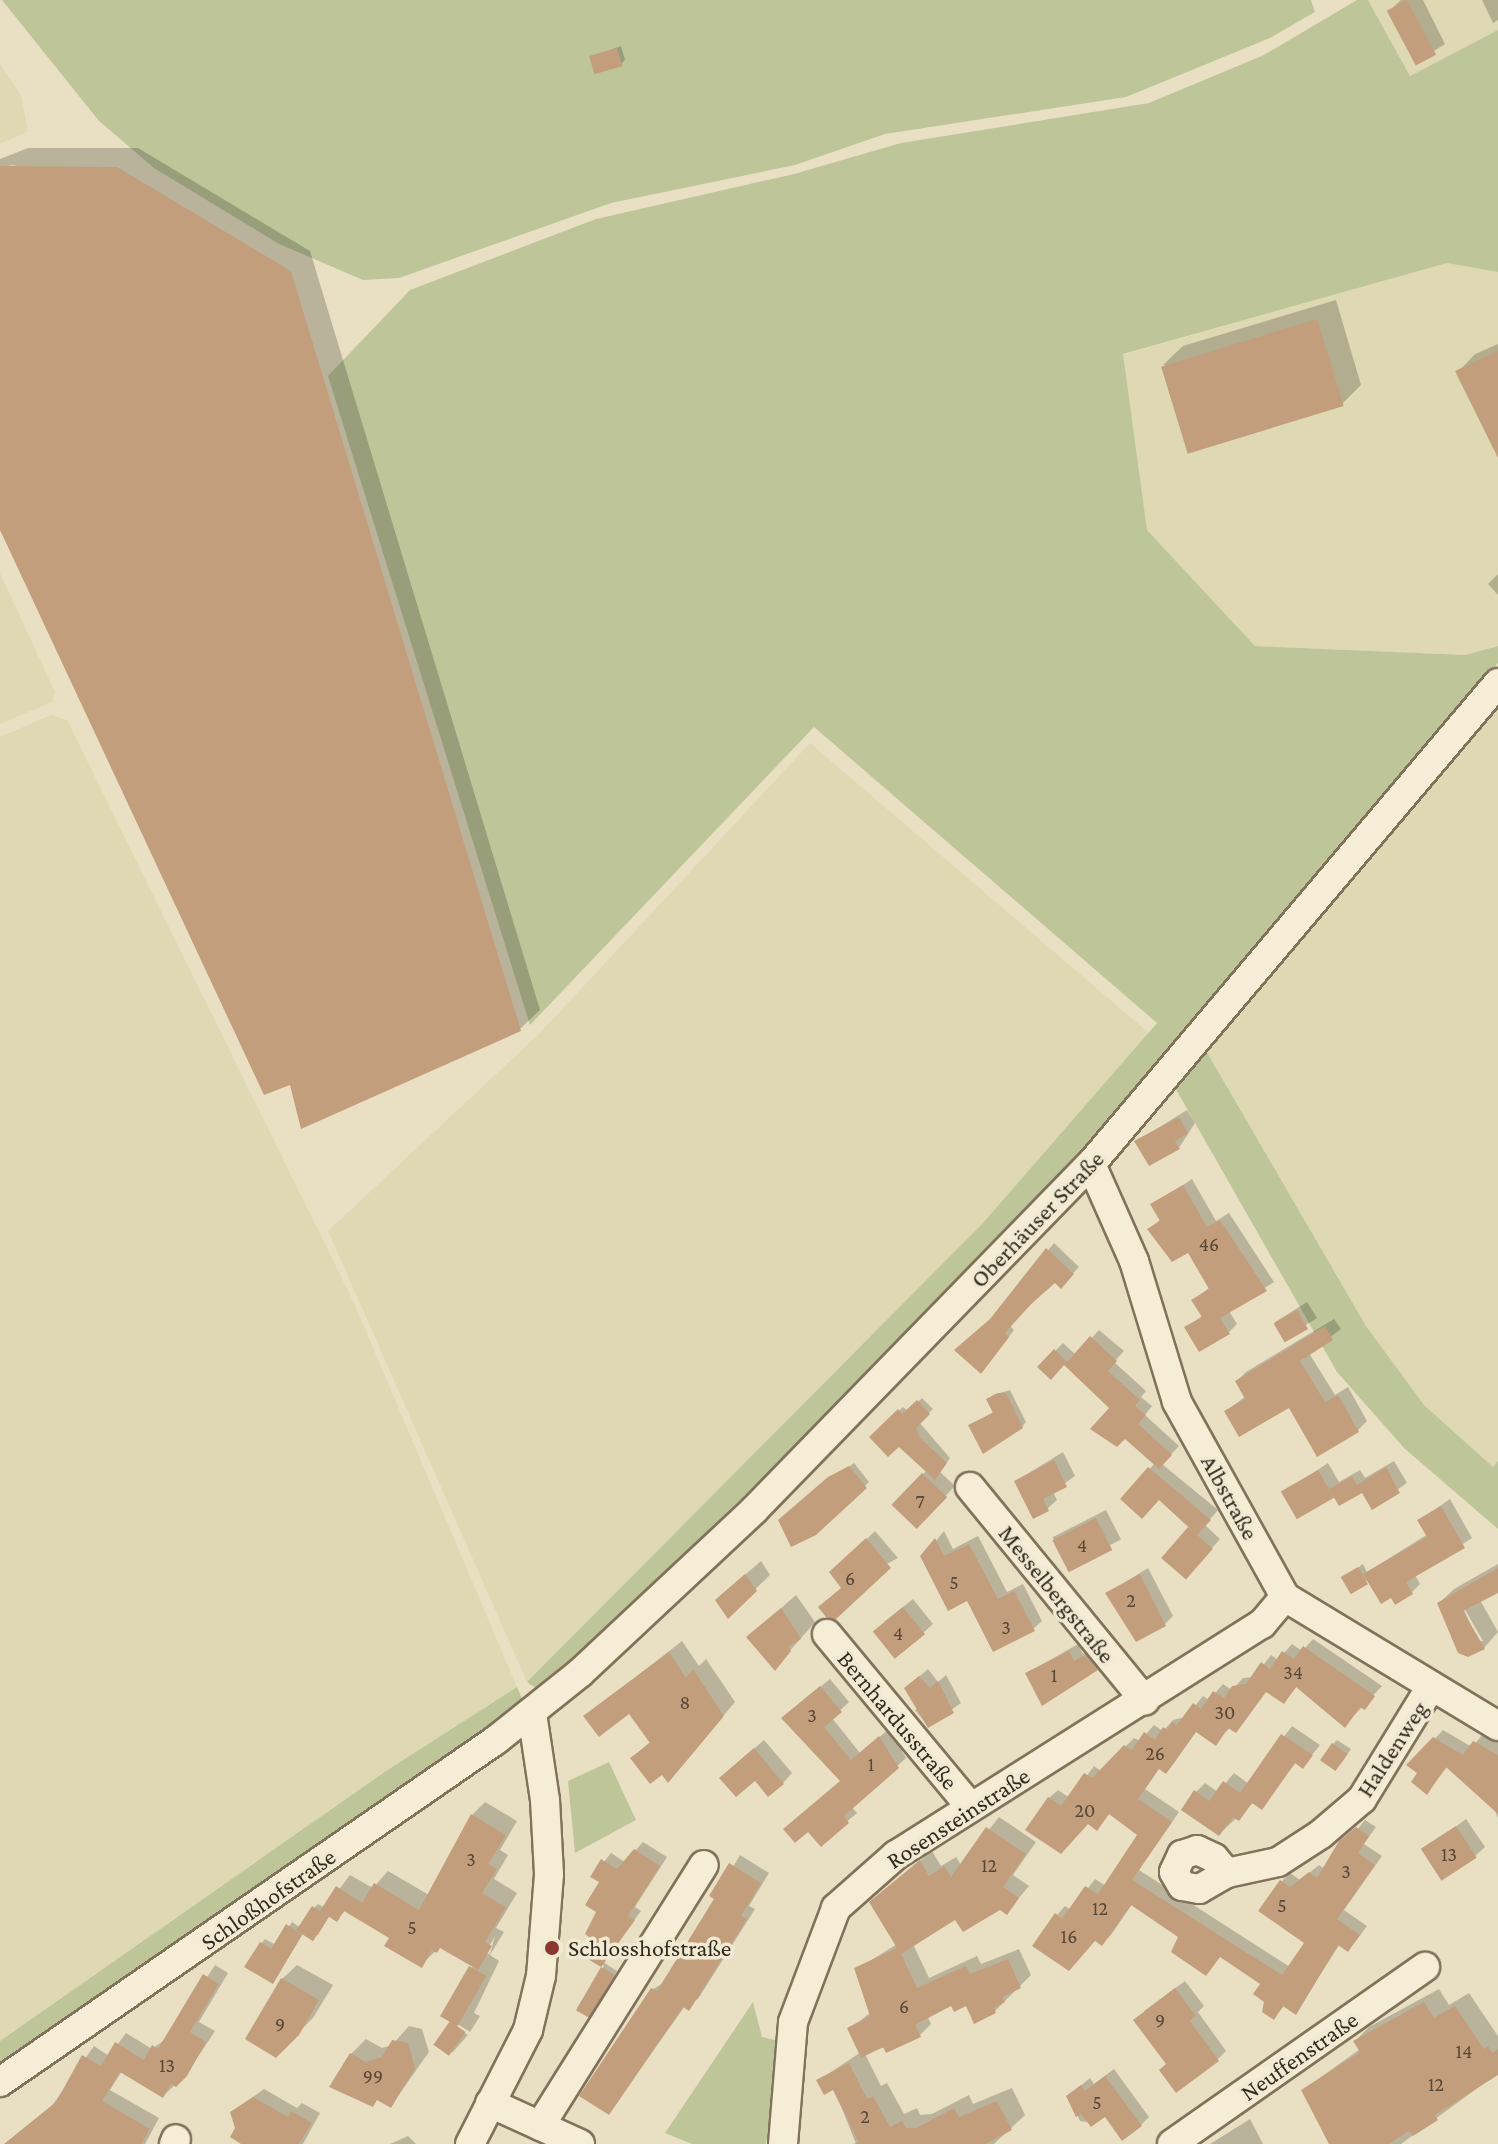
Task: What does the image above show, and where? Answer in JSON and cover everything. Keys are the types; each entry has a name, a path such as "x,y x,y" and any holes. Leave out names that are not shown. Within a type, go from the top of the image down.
{"street":[{"name":"Oberhäuser Straße","path":"532,1713 754,1510 1091,1164 1498,683"},
{"name":"Albstraße","path":"1091,1164 1134,1261 1177,1402 1285,1597 1430,1688 1498,1726"},
{"name":"Messelbergstraße","path":"970,1487 1145,1701"},
{"name":"Rosensteinstraße","path":"783,2144 793,2022 836,1908 896,1855 970,1806 1145,1701 1262,1624 1285,1597"},
{"name":"Bernhardusstraße","path":"827,1634 970,1806"},
{"name":"Haldenweg","path":"1227,1873 1278,1862 1362,1799 1430,1688"},
{"name":"Schloßhofstraße","path":"0,2082 532,1713"},
{"path":"470,2144 528,2030 541,1976 549,1874 545,1800 532,1713"},
{"path":"540,2126 704,1865"},
{"name":"Neuffenstraße","path":"1172,2144 1425,1967"},
{"path":"490,2103 580,2144"}],"shaded area":[{"path":"1368,0 1498,0 1498,30 1410,76"},
{"path":"0,64 21,95 28,131 0,144"},
{"path":"1447,263 1498,272 1498,646 1465,655 1255,646 1147,530 1122,355"},
{"path":"0,573 55,692 52,702 0,724"},
{"path":"1498,703 1498,1461 1493,1467 1424,1405 1366,1326 1205,1049"},
{"path":"51,715 67,720 354,1303 517,1687 386,1771 0,2041 0,737"},
{"path":"810,743 1149,1033 982,1224 527,1682 328,1231 539,1034"}],"green space":[{"path":"2,0 1311,0 1315,12 1270,38 1126,97 885,134 795,165 611,203 399,278 363,280 279,244 154,168 99,121"},
{"path":"1357,0 1368,0 1410,76 1498,30 1498,272 1447,263 1123,354 1147,530 1255,646 1465,655 1498,646 1498,663 1085,1147 814,1429 540,1691 527,1682 982,1224 1157,1023 814,727 530,1025 328,376 410,290 596,219 794,174 901,143 1149,103 1264,55"},
{"path":"1205,1049 1366,1326 1424,1405 1493,1467 1498,1461 1498,1529 1404,1448 1337,1372 1174,1086"},
{"path":"517,1687 524,1703 0,2063 0,2041 386,1771"},
{"path":"609,1762 636,1820 575,1853 568,1781"},
{"path":"753,2002 762,2037 779,2041 766,2144 692,2144 665,2133"}],"building":[{"path":"1407,0 1436,55 1416,66 1387,11"},
{"path":"617,48 622,66 594,74 589,56"},
{"path":"0,166 117,167 291,271 521,1031 301,1129 290,1085 264,1095 0,530"},
{"path":"1317,319 1344,406 1188,454 1161,367"},
{"path":"1498,351 1498,458 1455,371"},
{"path":"1179,1117 1188,1133 1175,1141 1180,1149 1149,1166 1134,1141"},
{"path":"1183,1185 1207,1227 1220,1220 1267,1291 1220,1318 1230,1334 1199,1352 1184,1327 1202,1317 1191,1300 1209,1289 1188,1253 1172,1262 1147,1229 1160,1221 1150,1204"},
{"path":"1046,1248 1074,1274 1061,1289 1055,1283 1031,1304 1005,1333 1009,1337 981,1374 954,1350 990,1319"},
{"path":"1297,1310 1308,1329 1285,1343 1274,1324"},
{"path":"1325,1326 1333,1340 1300,1361 1325,1402 1338,1395 1359,1432 1317,1457 1289,1408 1239,1437 1224,1411 1245,1399 1235,1381"},
{"path":"1090,1336 1117,1361 1108,1371 1140,1400 1135,1406 1146,1415 1138,1424 1172,1455 1159,1469 1125,1439 1117,1447 1090,1429 1109,1408 1064,1365 1051,1380 1037,1367 1054,1349 1067,1362"},
{"path":"1006,1393 1023,1428 983,1454 968,1425 993,1413 986,1399"},
{"path":"917,1400 930,1414 916,1428 920,1438 947,1463 935,1480 899,1447 888,1457 869,1437 898,1409 902,1414"},
{"path":"1054,1460 1067,1487 1043,1499 1049,1511 1033,1519 1014,1481"},
{"path":"849,1466 867,1488 816,1535 791,1547 778,1520 828,1477"},
{"path":"1148,1467 1211,1520 1197,1535 1159,1500 1142,1519 1120,1499"},
{"path":"1386,1467 1400,1493 1372,1510 1362,1493 1339,1506 1329,1489 1352,1476 1357,1485"},
{"path":"1318,1470 1334,1498 1297,1519 1281,1492"},
{"path":"922,1473 947,1497 917,1529 891,1505"},
{"path":"1441,1506 1465,1548 1406,1582 1413,1594 1395,1605 1391,1598 1381,1604 1363,1574 1427,1537 1417,1520"},
{"path":"1096,1518 1112,1550 1069,1572 1052,1540"},
{"path":"1188,1527 1213,1549 1186,1580 1161,1558"},
{"path":"866,1538 891,1568 835,1620 826,1617 818,1607 841,1588 829,1572"},
{"path":"935,1538 944,1556 969,1544 998,1599 1014,1591 1035,1631 993,1652 967,1601 948,1611 920,1556"},
{"path":"1358,1567 1368,1584 1351,1594 1341,1577"},
{"path":"1498,1568 1498,1593 1463,1611 1485,1649 1468,1657 1458,1653 1437,1603"},
{"path":"745,1574 757,1591 728,1619 715,1600"},
{"path":"1140,1574 1166,1626 1136,1642 1105,1593"},
{"path":"903,1607 925,1634 895,1659 873,1632"},
{"path":"781,1608 801,1639 788,1647 791,1651 775,1671 746,1637"},
{"path":"1303,1646 1375,1696 1365,1710 1360,1707 1345,1728 1296,1687 1284,1704 1266,1692 1236,1733 1228,1728 1216,1746 1196,1732 1166,1774 1159,1769 1138,1799 1172,1822 1132,1880 1282,1975 1304,1943 1258,1911 1280,1880 1290,1887 1309,1872 1317,1878 1339,1841 1356,1827 1369,1836 1358,1853 1375,1865 1337,1919 1360,1935 1348,1952 1338,1945 1296,2015 1283,2006 1274,2020 1262,2012 1264,2002 1253,1994 1260,1984 1220,1957 1206,1976 1171,1952 1178,1937 1131,1905 1102,1946 1095,1941 1069,1971 1032,1946 1055,1913 1062,1919 1085,1886 1098,1894 1137,1835 1109,1814 1097,1831 1088,1824 1061,1854 1025,1830 1048,1797 1061,1806 1084,1773 1092,1778 1124,1745 1132,1750 1144,1732 1155,1740 1163,1727 1167,1730 1172,1722 1177,1725 1193,1703 1201,1709 1213,1691 1224,1698 1232,1686 1246,1684 1261,1662 1270,1669 1282,1651 1294,1659"},
{"path":"1069,1651 1074,1661 1085,1655 1098,1670 1042,1706 1025,1673"},
{"path":"669,1652 686,1678 693,1669 724,1716 668,1783 662,1775 650,1784 630,1758 650,1743 629,1714 599,1737 583,1716"},
{"path":"919,1676 930,1688 938,1681 954,1713 928,1728 904,1688"},
{"path":"820,1686 842,1712 824,1727 851,1760 879,1736 899,1768 844,1816 849,1823 821,1847 808,1832 795,1843 783,1829 840,1781 781,1718"},
{"path":"1281,1734 1313,1755 1303,1769 1295,1763 1262,1810 1252,1803 1239,1821 1233,1817 1219,1836 1181,1810 1194,1790 1209,1801 1223,1781 1240,1793"},
{"path":"1433,1737 1463,1755 1473,1741 1498,1755 1498,1814 1446,1767 1427,1795 1411,1782 1417,1773 1406,1765"},
{"path":"1332,1743 1348,1754 1336,1771 1320,1760"},
{"path":"754,1748 784,1784 768,1797 755,1781 736,1797 719,1778"},
{"path":"471,1814 506,1835 488,1864 497,1869 482,1893 506,1907 485,1942 492,1946 478,1970 440,1948 437,1953 432,1950 422,1968 384,1946 389,1938 344,1911 337,1922 320,1911 336,1886 362,1903 374,1883 419,1910"},
{"path":"1456,1826 1477,1858 1441,1881 1421,1849"},
{"path":"986,1827 1026,1854 1003,1887 1019,1898 1007,1915 1000,1910 963,1932 955,1920 901,1954 917,1988 966,1966 970,1974 1008,1959 1021,1988 1003,1997 1005,2002 994,2008 996,2013 974,2024 966,2006 954,2012 951,2006 915,2025 921,2037 886,2053 883,2047 861,2058 847,2028 870,2016 854,1968 897,1948 869,1902 920,1860 929,1876 944,1866 951,1877"},
{"path":"634,1849 660,1866 628,1916 635,1920 601,1967 583,1956 593,1940 585,1934 596,1912 585,1905 599,1882 590,1877 601,1859 617,1869"},
{"path":"729,1863 761,1883 741,1916 747,1919 689,2011 683,2007 609,2115 579,2096 651,1988 657,1991 714,1899 709,1896"},
{"path":"312,1906 329,1917 313,1941 296,1930"},
{"path":"286,1924 302,1935 273,1984 244,1967 260,1942 271,1949"},
{"path":"469,1966 486,1976 457,2026 440,2016"},
{"path":"601,1967 615,1975 590,2018 576,2010"},
{"path":"203,1974 219,1984 190,2032 206,2042 187,2076 176,2087 171,2084 163,2098 120,2072 102,2101 150,2129 141,2144 4,2144 56,2102 82,2055 101,2066 115,2042 144,2060 152,2045 158,2049"},
{"path":"281,1978 319,2000 299,2035 276,2058 245,2039"},
{"path":"1175,1988 1196,2016 1190,2021 1219,2061 1176,2093 1159,2070 1166,2064 1133,2020"},
{"path":"1424,2002 1434,2018 1455,2006 1484,2049 1488,2046 1492,2053 1498,2049 1498,2075 1435,2115 1438,2120 1413,2136 1409,2131 1389,2144 1329,2144 1301,2090 1360,2052 1353,2041"},
{"path":"450,2021 466,2032 449,2056 433,2045"},
{"path":"392,2040 408,2043 415,2068 391,2108 377,2100 373,2107 329,2087 350,2053 366,2062 382,2057"},
{"path":"849,2063 867,2099 873,2096 890,2127 902,2121 906,2128 916,2128 954,2108 959,2117 997,2101 1012,2130 985,2144 854,2144 867,2137 858,2141 833,2090 824,2095 816,2080"},
{"path":"1105,2076 1142,2126 1122,2141 1105,2117 1091,2127 1081,2114 1076,2117 1066,2096 1081,2085 1085,2091"},
{"path":"253,2097 288,2117 291,2111 312,2123 299,2144 241,2144 230,2137 235,2128 230,2112"}],"place":[{"name":"Schlosshofstraße","path":"552,1948"}]}
